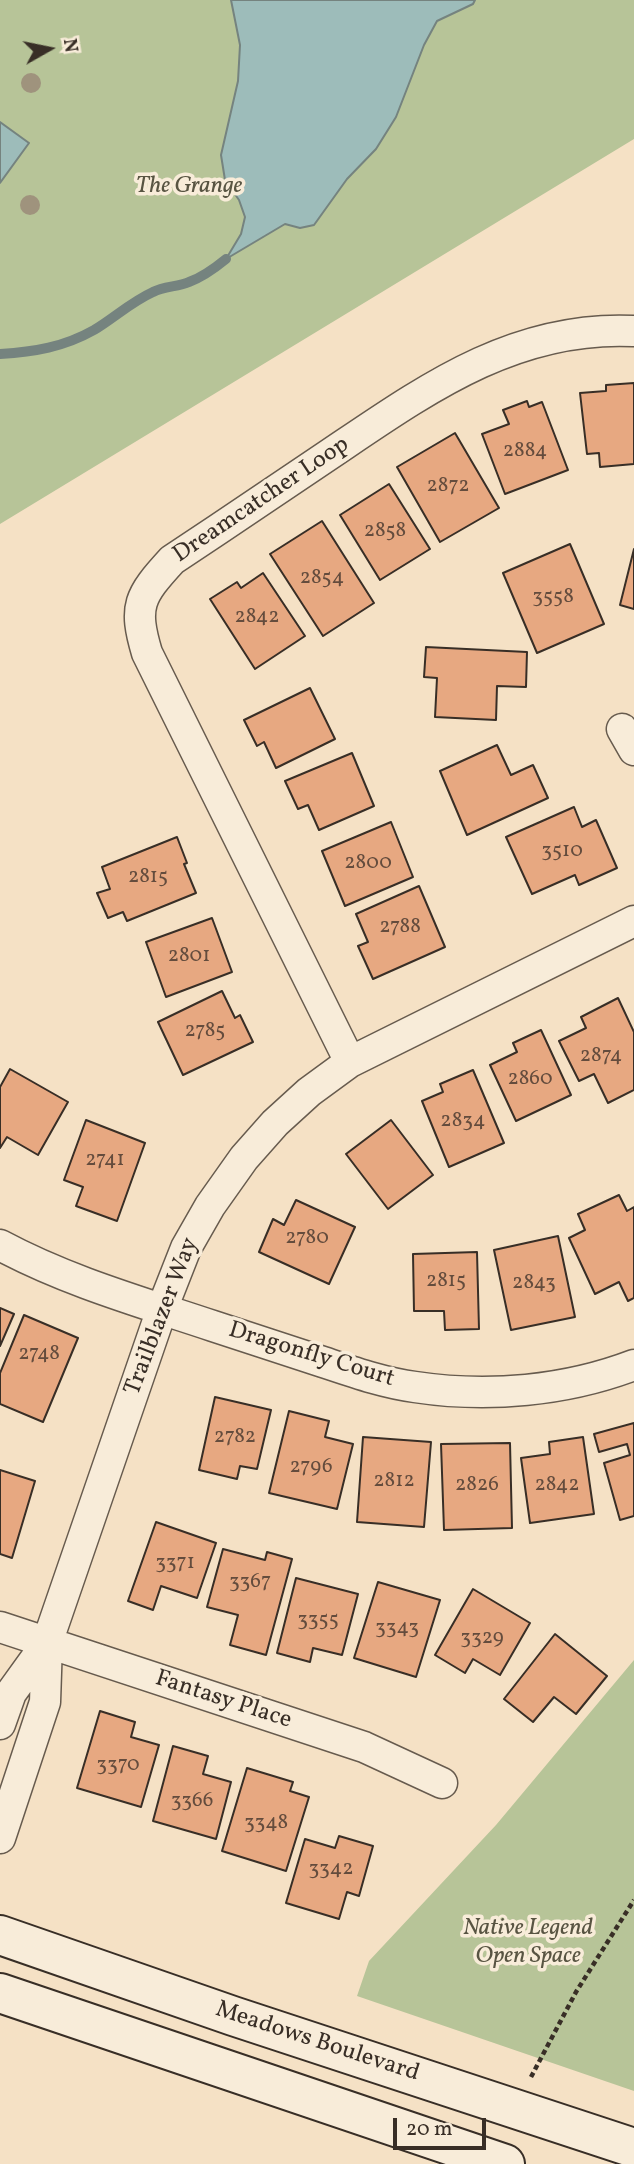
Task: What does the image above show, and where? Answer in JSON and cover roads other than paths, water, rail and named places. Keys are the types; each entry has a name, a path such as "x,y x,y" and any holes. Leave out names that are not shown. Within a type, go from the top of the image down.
{"main road":[{"name":"Meadows Boulevard","path":"0,1935 233,2016 634,2148"},
{"path":"0,1957 175,2015 214,2021 233,2016"},
{"path":"0,1993 505,2164"}],"street":[{"name":"Dreamcatcher Loop","path":"350,1062 147,653 140,627 139,610 143,595 172,561 451,375 491,357 531,344 578,334 634,331"},
{"name":"Trailblazer Way","path":"0,1724 11,1693 47,1643 162,1309 186,1248 210,1206 244,1158 275,1123 350,1062 634,921"},
{"name":"Dragonfly Court","path":"0,1245 48,1270 370,1377 415,1387 466,1391 520,1390 566,1385 608,1375 634,1365"},
{"name":"Fantasy Place","path":"0,1626 364,1747 442,1783"},
{"name":"Trailblazer Way","path":"0,1838 45,1702 47,1643"}],"water":[{"path":"231,0 475,0 473,4 437,21 424,45 396,117 376,149 347,179 314,225 300,228 285,224 226,259 241,234 245,217 239,200 225,180 221,155 238,81 240,45"},
{"path":"0,122 29,143 0,183"}],"waterway":[{"path":"0,354 37,350 71,341 94,330 145,296 194,280 226,259"}],"park label":[{"name":"The Grange","path":"189,188"},
{"name":"Native Legend Open Space","path":"528,1944"}]}
